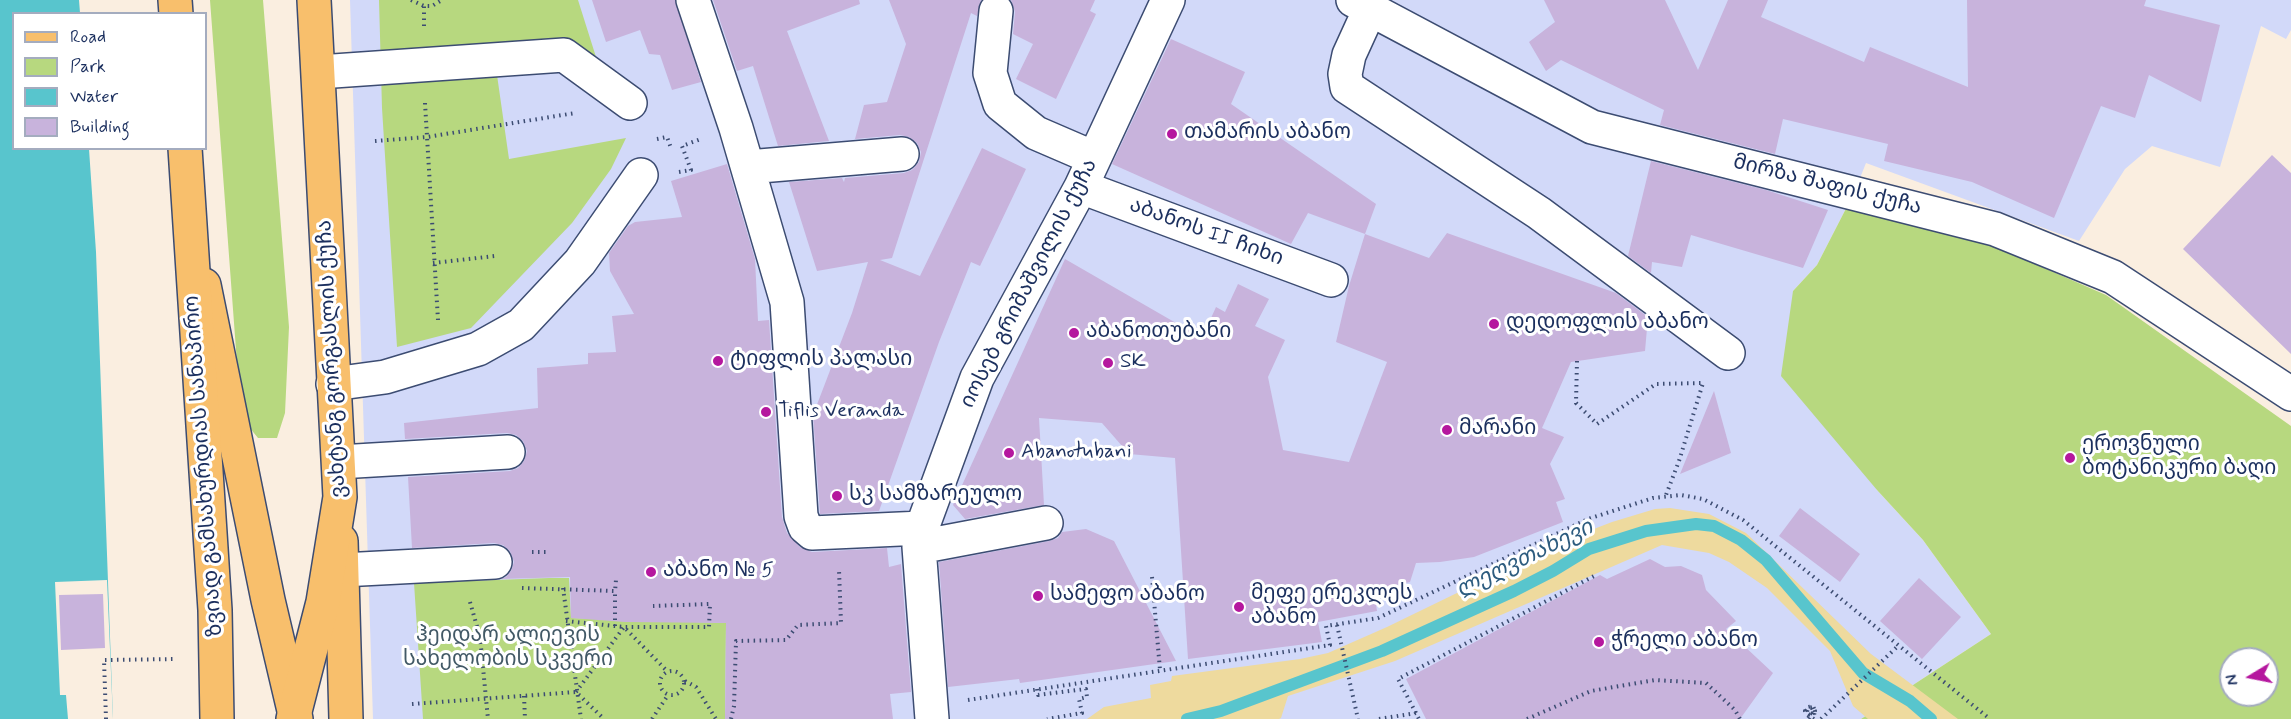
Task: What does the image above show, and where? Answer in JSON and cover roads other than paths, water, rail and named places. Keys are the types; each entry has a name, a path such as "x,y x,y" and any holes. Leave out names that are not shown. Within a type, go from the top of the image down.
{"main road":[{"name":"ვახტანგ გორგასლის ქუჩა","path":"314,0 339,462 346,719"},
{"path":"185,150 189,213 294,717"},
{"name":"ზვიად გამსახურდიას სანაპირო","path":"189,213 215,610 217,719"},
{"path":"294,717 323,602 340,497"}],"street":[{"path":"693,0 748,167 787,302 801,516 805,527 812,533 920,537 1046,523"},
{"name":"იოსებ გრიშაშვილის ქუჩა","path":"932,719 920,537 977,378 1087,172 1168,0"},
{"path":"1362,5 1345,74 1347,87 1539,213 1728,353"},
{"name":"მირზა შაფის ქუჩა","path":"1362,5 1592,127 1995,229 2113,277 2291,394"},
{"name":"აბანოს II ჩიხი","path":"996,11 990,74 1000,104 1036,133 1087,172 1331,280"},
{"path":"319,72 564,56 630,103"},
{"path":"748,167 902,154"},
{"path":"333,384 385,377 478,349 521,325 580,262 641,176"},
{"path":"339,462 508,453"},
{"path":"342,570 495,562"}],"water":[{"path":"0,0 79,0 80,12 12,12 12,150 89,150 96,252 113,719 0,719"}],"waterway":[{"name":"ლეღვთახევი","path":"1187,719 1221,711 1382,651 1514,591 1589,549 1646,531 1696,524 1714,526 1741,540 1766,560 1863,673 1910,701 1931,719"}],"place":[{"name":"თამარის აბანო","path":"1172,134"},
{"name":"დედოფლის აბანო","path":"1494,324"},
{"name":"აბანოთუბანი","path":"1074,333"},
{"name":"ტიფლის პალასი","path":"718,361"},
{"name":"SK","path":"1108,363"},
{"name":"Tiflis Veranda","path":"766,412"},
{"name":"მარანი","path":"1447,430"},
{"name":"Abanotubani","path":"1009,453"},
{"name":"ეროვნული ბოტანიკური ბაღი","path":"2070,458"},
{"name":"სკ სამზარეულო","path":"837,496"},
{"name":"აბანო № 5","path":"651,572"},
{"name":"სამეფო აბანო","path":"1038,596"},
{"name":"მეფე ერეკლეს აბანო","path":"1239,607"},
{"name":"ჭრელი აბანო","path":"1599,642"}],"park label":[{"name":"ჰეიდარ ალიევის სახელობის სკვერი","path":"508,649"}]}
